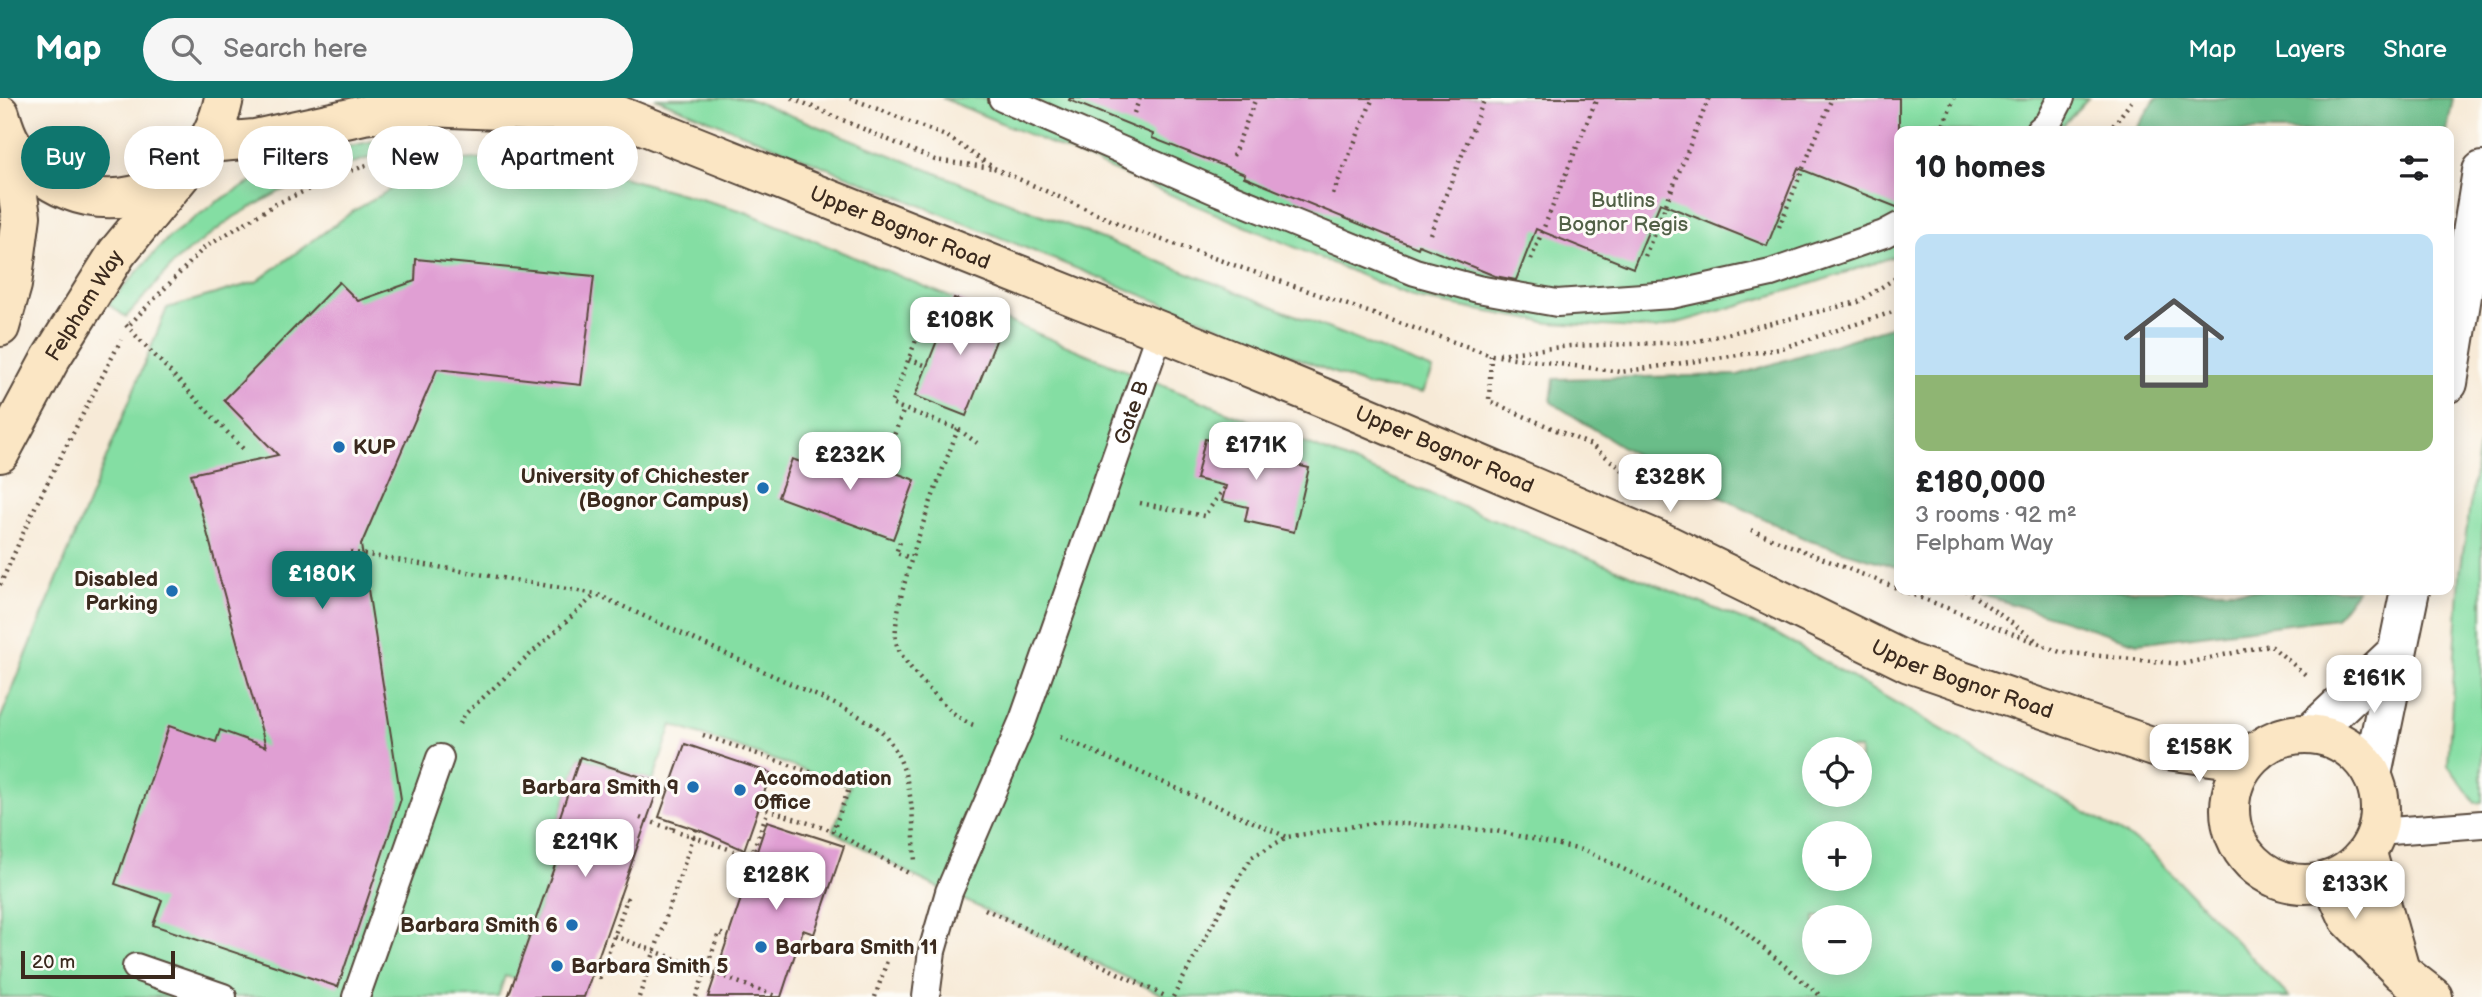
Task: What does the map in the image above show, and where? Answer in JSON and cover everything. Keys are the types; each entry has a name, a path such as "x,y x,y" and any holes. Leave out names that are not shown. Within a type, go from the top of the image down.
{"main road":[{"name":"Felpham Way","path":"214,126 224,98"},
{"name":"Upper Bognor Road","path":"224,149 363,115 427,107 527,111 595,104 1160,331 1662,542 1909,663 2160,748 2247,761"},
{"path":"4,129 26,162 48,180 64,188 96,197 112,198 154,189"},
{"path":"0,327 12,285 21,216 4,129"},
{"name":"Felpham Way","path":"0,453 51,358 117,253 170,189"},
{"path":"2310,734 2342,744 2362,760 2372,775 2381,808 2372,842 2357,864 2331,880 2293,884 2261,870 2248,858 2235,838 2229,805 2234,783 2247,761 2267,743 2291,735 2310,734"},
{"path":"2160,748 2229,805"},
{"path":"2372,842 2401,972"},
{"path":"2331,880 2349,919 2401,972 2433,997"}],"street":[{"path":"2454,346 2482,171"},
{"path":"2372,775 2409,595"},
{"path":"2310,734 2397,652"}],"lane":[{"path":"1002,98 1218,192 1415,272 1478,289 1557,303 1671,295 1760,275 1894,229"},
{"path":"2045,126 2061,98"},
{"name":"Gate B","path":"926,997 932,951 949,892 1023,720 1160,331"},
{"path":"356,997 440,758"},
{"path":"2372,842 2482,824"},
{"path":"136,967 223,997"}],"path":[{"path":"792,98 935,160 994,168"},
{"path":"850,98 948,137 994,168 1131,229 1491,355 1621,372 1779,349 1894,312"},
{"path":"1218,192 1256,98"},
{"path":"1318,232 1373,98"},
{"path":"1415,272 1485,98"},
{"path":"1517,296 1597,98"},
{"path":"1628,298 1709,98"},
{"path":"1760,275 1832,98"},
{"path":"1943,126 1954,98"},
{"path":"2113,126 2134,98"},
{"path":"0,585 36,505 128,326 204,248 276,204 367,165"},
{"path":"947,314 929,307 891,404 958,429 977,443"},
{"path":"128,326 245,451"},
{"path":"1491,355 1489,401 1591,445 1638,482"},
{"path":"909,359 927,366"},
{"path":"882,467 904,409"},
{"path":"958,429 911,558 898,612 897,647 924,683 949,710 972,725 996,730 1023,720 1287,837"},
{"path":"1101,495 1204,516 1226,486"},
{"path":"1748,529 1894,587"},
{"path":"900,542 896,553 911,558"},
{"path":"350,552 596,594 852,712 883,733 902,763 913,815 916,877 833,831 760,807"},
{"path":"440,758 464,715 596,594"},
{"path":"1915,595 2060,652 2182,664 2270,645 2341,705"},
{"path":"1972,595 2046,647"},
{"path":"703,735 850,786 833,831"},
{"path":"751,856 768,810"},
{"path":"640,818 760,860"},
{"path":"672,829 675,822"},
{"path":"1173,997 1252,857 1287,837 1379,822 1496,831 1586,851 1731,921 1822,997"},
{"path":"639,997 696,829"},
{"path":"592,974 600,977 627,899 619,896"},
{"path":"983,908 1167,997"},
{"path":"696,997 719,933 727,936"},
{"path":"614,936 778,997"},
{"path":"603,941 611,944"}],"green space":[{"path":"655,98 747,98 1433,370 1423,392 1367,386"},
{"name":"Butlins Bognor Regis","path":"942,98 2088,98 2063,126 1894,126 1894,257 1801,287 1657,329 1550,323 1417,299"},
{"path":"2156,98 2453,98 2448,126 2138,126"},
{"path":"367,142 367,159 353,163 353,145"},
{"name":"University of Chichester (Bognor Campus)","path":"477,159 477,189 638,189 638,182 743,211 1144,378 1775,633 2147,848 2289,997 1167,997 916,877 833,831 850,786 672,725 653,781 580,757 551,843 561,848 515,979 505,976 498,997 0,997 0,720 167,308 256,282 352,212 391,189 463,189 463,160"},
{"path":"239,189 286,189 234,217 178,259 126,317 108,304 169,237 215,203"},
{"path":"1894,326 1894,566 1807,540 1632,453 1551,402 1554,379 1738,375"},
{"path":"2482,424 2482,802 2475,803 2448,765 2460,573"},
{"path":"1983,595 2353,595 2336,618 2138,643"}],"building":[{"path":"1899,98 1899,126 1894,126 1894,206 1798,168 1767,246 1660,203 1633,268 1536,229 1516,280 1495,276 1419,245 1418,248 1244,177 1245,174 1152,138 1153,134 1069,100"},
{"path":"416,259 594,276 581,385 437,369 361,545 401,799 338,987 153,925 162,900 115,884 169,726 216,742 220,730 266,747 191,474 278,455 224,400 339,282 358,301 415,281"},
{"path":"954,298 1005,318 966,416 915,396"},
{"path":"1205,439 1293,458 1292,464 1309,468 1294,532 1245,521 1248,507 1222,501 1226,486 1196,479"},
{"path":"829,448 915,480 893,539 778,497 792,459 821,469"},
{"path":"685,744 771,773 744,850 701,831 659,817"},
{"path":"580,757 660,783 584,997 508,997 561,848 551,843"},
{"path":"767,821 844,846 814,934 803,930 781,997 708,997"}],"place":[{"name":"KUP","path":"339,447"},
{"name":"University of Chichester (Bognor Campus)","path":"763,488"},
{"name":"Disabled Parking","path":"172,591"},
{"name":"Barbara Smith 9","path":"693,787"},
{"name":"Accomodation Office","path":"740,790"},
{"name":"Barbara Smith 6","path":"572,925"},
{"name":"Barbara Smith 11","path":"761,947"},
{"name":"Barbara Smith 5","path":"557,966"}]}
